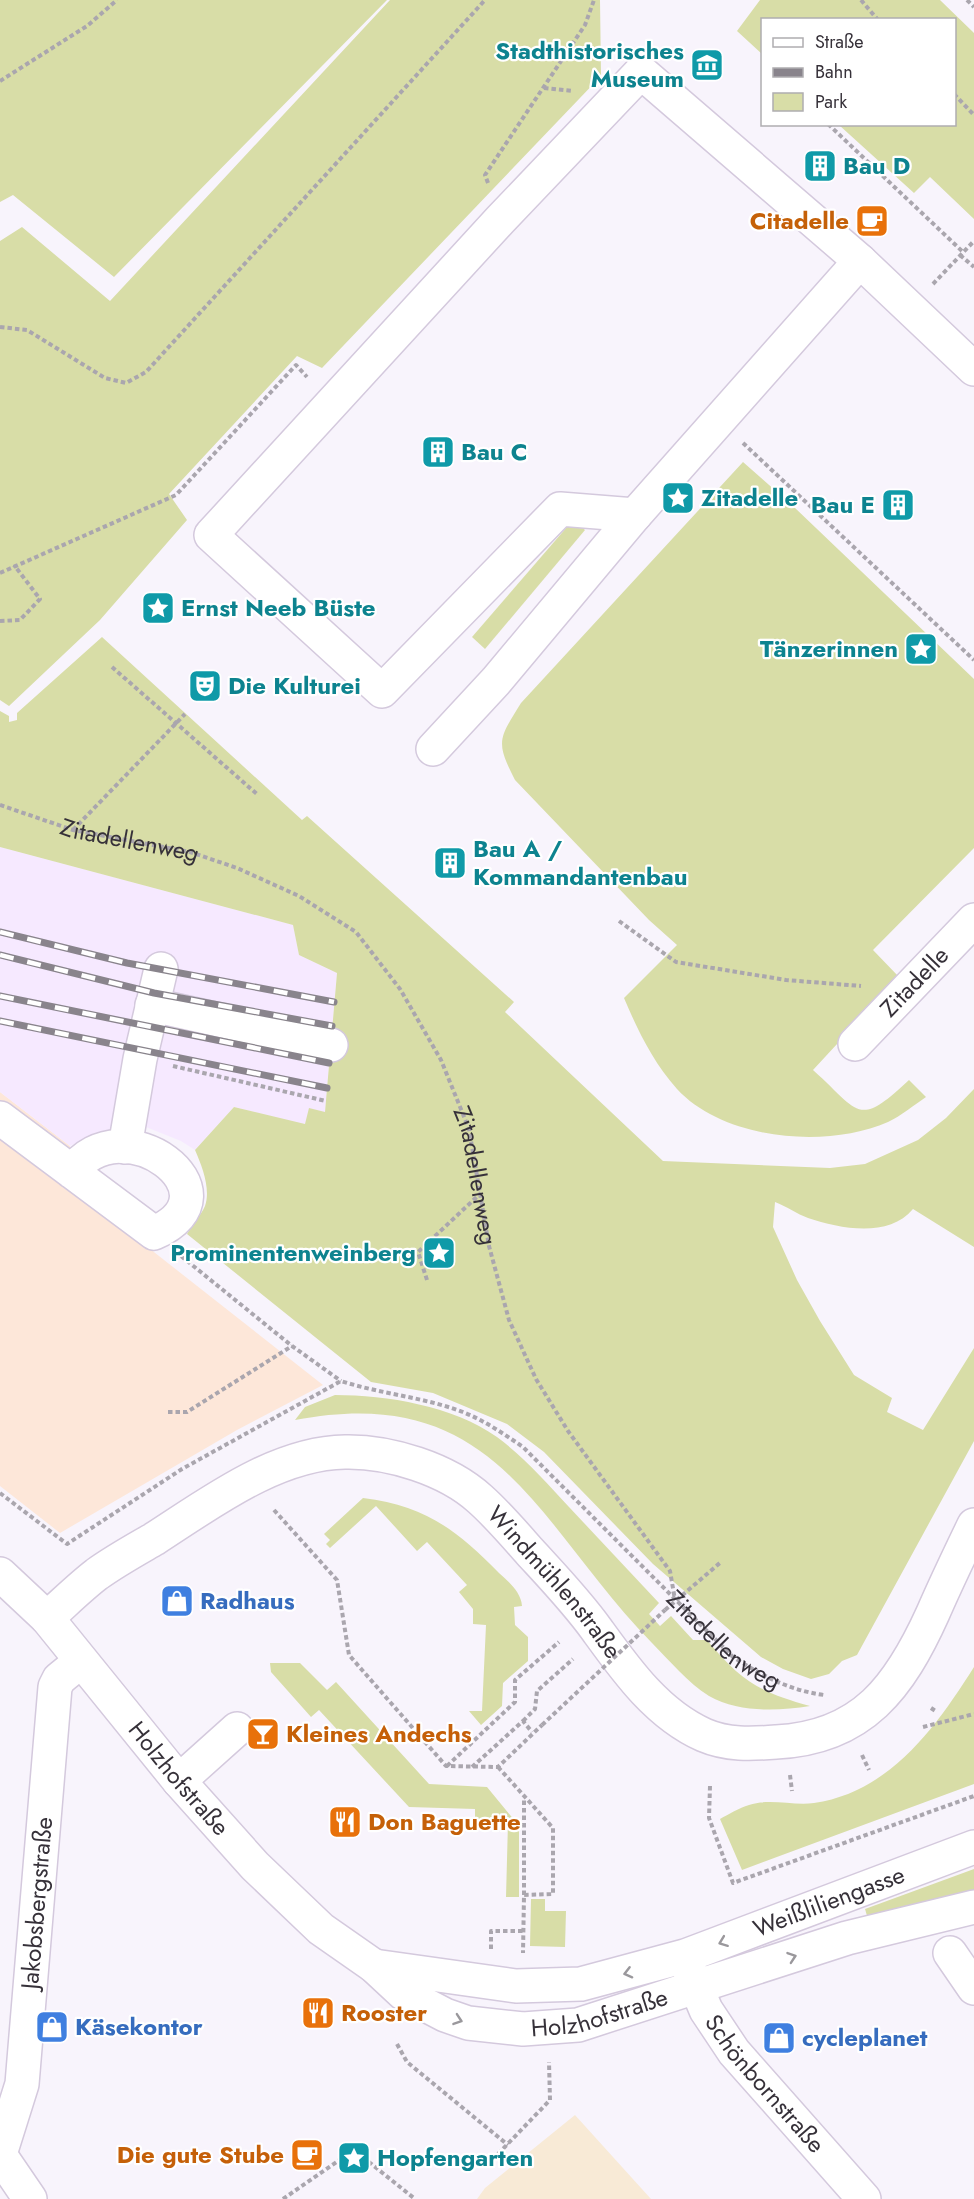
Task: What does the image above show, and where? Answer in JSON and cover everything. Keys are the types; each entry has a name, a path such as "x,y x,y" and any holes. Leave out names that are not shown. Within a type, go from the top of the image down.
{"street":[{"path":"635,515 560,509 382,691 211,535 500,220 641,72 860,261 974,369"},
{"path":"434,749 496,681 635,515 860,261"},
{"name":"Zitadelle","path":"855,1044 974,920"},
{"path":"125,1147 140,1059 161,969"},
{"path":"152,1005 331,1045"},
{"path":"0,1118 72,1172 154,1233 174,1222 184,1205 184,1183 174,1166 138,1148 111,1148 89,1155 72,1172"},
{"name":"Windmühlenstraße","path":"47,1618 98,1573 216,1499 267,1473 296,1461 344,1452 372,1454 428,1469 454,1481 479,1498 553,1576 643,1690 704,1735 739,1744 787,1742 847,1725 868,1712 894,1685 962,1582 974,1525"},
{"name":"Holzhofstraße","path":"0,1574 47,1618 179,1780 262,1873 321,1929 374,1966 403,1993 445,2015 487,2027 523,2029 578,2025 697,1988"},
{"name":"Jakobsbergstraße","path":"0,2154 22,2084 55,1687 59,1679 81,1661"},
{"path":"179,1780 237,1729"},
{"name":"Weißliliengasse","path":"685,1956 974,1847"},
{"name":"Weißliliengasse","path":"697,1988 848,1938 974,1907"},
{"path":"950,1953 974,1988"},
{"name":"Holzhofstraße","path":"374,1966 505,1985 545,1986 581,1984 685,1956"},
{"name":"Schönbornstraße","path":"685,1956 706,2010 734,2052 864,2199"},
{"path":"0,2154 30,2199"}],"path":[{"path":"0,81 87,26 117,0"},
{"path":"0,327 27,330 105,378 126,383 146,372 485,0"},
{"path":"500,220 485,175 585,25 594,0"},
{"path":"861,0 876,18"},
{"path":"967,0 974,7"},
{"path":"956,96 974,115"},
{"path":"830,126 974,267"},
{"path":"909,309 974,241"},
{"path":"0,573 176,495 296,365 333,403"},
{"path":"720,420 974,660"},
{"path":"0,621 20,620 40,599 14,565"},
{"path":"112,667 258,795"},
{"path":"73,830 185,714"},
{"name":"Zitadellenweg","path":"0,805 73,830 190,852 237,868 299,896 356,932 400,990 441,1060 469,1130 489,1246 509,1320 536,1379 568,1431 670,1571 675,1600 733,1657 789,1689 823,1695"},
{"path":"619,921 676,962 786,980 870,987 890,1007"},
{"path":"140,1059 326,1101"},
{"path":"427,1280 418,1252 481,1192"},
{"path":"154,1233 292,1346 340,1381"},
{"path":"168,1412 187,1412 292,1346"},
{"path":"0,1493 67,1544 182,1469 242,1436"},
{"path":"274,1510 337,1580 349,1655 446,1766 498,1767 532,1732 675,1600 721,1562"},
{"path":"446,1766 515,1702 515,1680 559,1642"},
{"path":"472,1767 535,1710 537,1691 573,1659"},
{"path":"931,1708 937,1712"},
{"path":"923,1728 974,1714"},
{"path":"523,1721 532,1732"},
{"path":"867,1764 869,1770"},
{"path":"498,1767 553,1828 554,1894 524,1894"},
{"path":"791,1784 792,1791"},
{"path":"710,1786 709,1818 733,1883 974,1796"},
{"path":"523,1954 525,1798"},
{"path":"490,1949 491,1931 523,1931"},
{"path":"397,2044 407,2062 508,2145"},
{"path":"498,2154 550,2100 548,2058"},
{"path":"283,2199 354,2150 415,2199"}],"shaded area":[{"path":"0,847 293,925 299,955 337,973 325,1112 305,1125 234,1107 195,1150 181,1141 146,1127 97,1132 70,1146 0,1092"},
{"path":"0,1092 70,1146 70,1186 323,1385 237,1430 60,1533 0,1486"},
{"path":"575,2115 651,2199 477,2199 485,2188"}],"green space":[{"path":"0,0 387,0 114,277 13,195 0,202"},
{"path":"390,0 600,0 601,76 322,368 297,356 169,494 187,520 100,620 9,706 0,700 0,241 22,227 110,301"},
{"path":"760,0 940,0 974,33 974,219 930,177 914,193 840,126 956,126 956,18 761,18 761,53 737,31"},
{"path":"743,462 794,507 974,679 974,848 873,950 899,977 813,1070 850,1105 859,1109 879,1105 909,1080 926,1097 888,1122 863,1130 835,1135 806,1137 777,1135 748,1129 721,1119 697,1106 677,1089 647,1046 624,998 677,945 649,920 515,780 502,748 504,733 521,703"},
{"path":"573,520 585,530 485,649 472,637"},
{"path":"102,637 302,820 307,816 514,1002 505,1012 663,1161 830,1168 865,1164 918,1140 946,1118 974,1089 974,1247 913,1209 903,1218 891,1224 849,1228 821,1222 775,1202 773,1227 797,1280 854,1375 892,1398 887,1412 923,1430 974,1348 974,1441 857,1655 842,1661 829,1674 811,1679 783,1669 761,1657 653,1564 544,1452 507,1424 433,1393 371,1382 187,1234 207,1199 205,1178 195,1150 234,1107 305,1124 309,1108 325,1112 337,973 299,955 293,925 0,847 0,711 9,716 9,722 17,720 17,713"},
{"path":"335,1395 376,1397 419,1404 460,1417 497,1437 534,1470 659,1603 649,1614 660,1626 671,1616 693,1640 707,1640 730,1666 752,1683 777,1696 810,1706 772,1710 746,1708 721,1702 701,1691 652,1643 611,1597 541,1509 506,1472 466,1442 420,1422 364,1413 295,1420 305,1407"},
{"path":"363,1498 404,1507 438,1522 469,1544 517,1592 522,1606 514,1607 515,1625 528,1637 528,1661 503,1683 502,1706 481,1725 469,1711 482,1711 486,1625 473,1624 473,1609 459,1592 467,1585 427,1542 417,1551 376,1506 330,1548 326,1544 330,1540 324,1534"},
{"path":"270,1663 300,1663 327,1690 336,1682 429,1784 487,1787 519,1826 519,1897 506,1897 508,1822 475,1821 475,1809 409,1807 319,1710 311,1717 271,1672"},
{"path":"974,1667 974,1784 742,1870 720,1819 757,1803 814,1803 866,1786 888,1771 927,1733"},
{"path":"974,1869 974,1896 868,1919 865,1909"},
{"path":"531,1899 545,1899 545,1911 566,1911 565,1947 530,1946"}],"railway":[{"path":"0,932 127,963 334,1002"},
{"path":"0,955 154,993 332,1026"},
{"path":"0,996 329,1063"},
{"path":"0,1021 327,1088"}],"place":[{"name":"Stadthistorisches Museum","path":"707,65"},
{"name":"Bau D","path":"820,166"},
{"name":"Citadelle","path":"872,221"},
{"name":"Bau C","path":"438,452"},
{"name":"Zitadelle","path":"678,498"},
{"name":"Bau E","path":"898,505"},
{"name":"Ernst Neeb Büste","path":"158,608"},
{"name":"Tänzerinnen","path":"921,649"},
{"name":"Die Kulturei","path":"205,686"},
{"name":"Bau A / Kommandantenbau","path":"450,863"},
{"name":"Prominentenweinberg","path":"439,1253"},
{"name":"Radhaus","path":"177,1601"},
{"name":"Kleines Andechs","path":"263,1734"},
{"name":"Don Baguette","path":"345,1822"},
{"name":"Rooster","path":"318,2013"},
{"name":"Käsekontor","path":"52,2027"},
{"name":"cycleplanet","path":"779,2038"},
{"name":"Die gute Stube","path":"307,2155"},
{"name":"Hopfengarten","path":"354,2158"}]}
